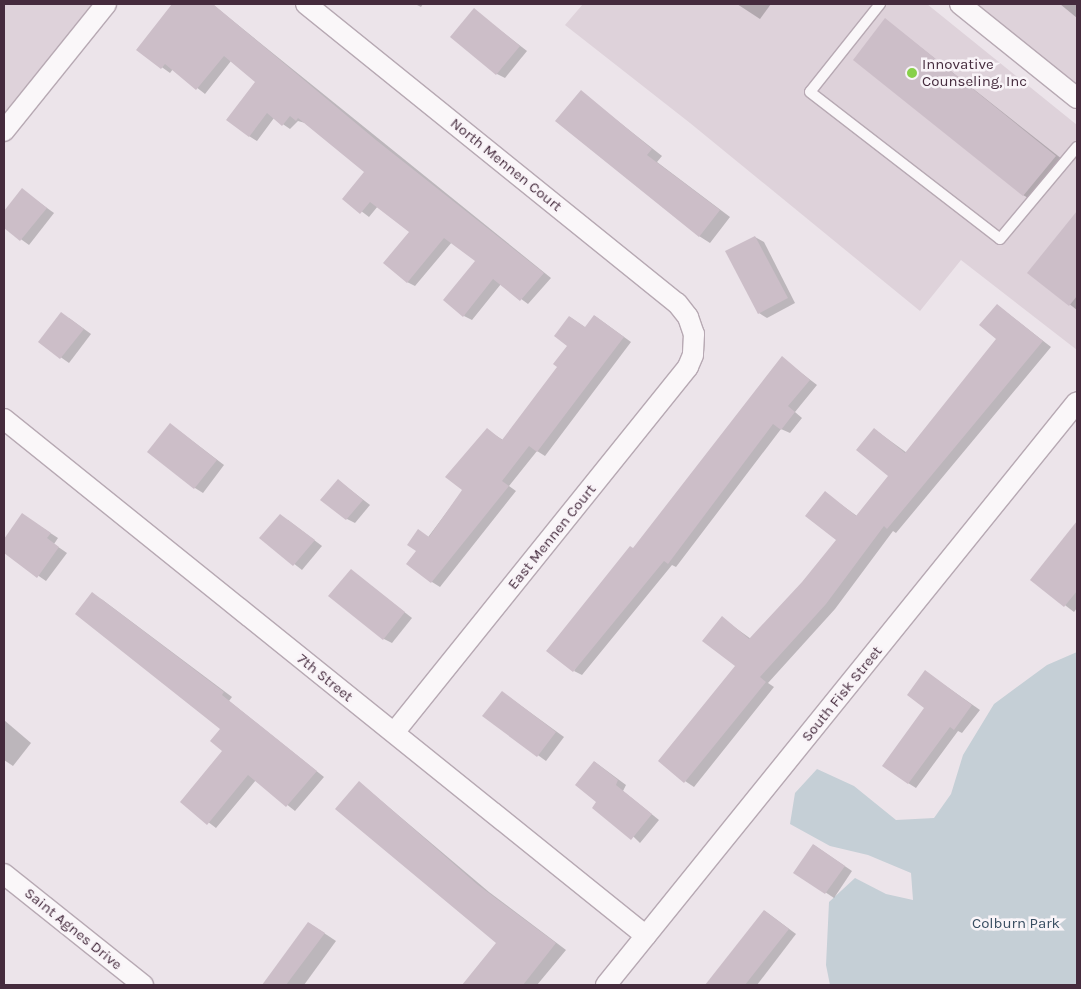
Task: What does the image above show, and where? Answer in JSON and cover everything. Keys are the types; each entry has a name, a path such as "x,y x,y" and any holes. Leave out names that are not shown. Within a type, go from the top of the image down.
{"street":[{"path":"4,131 106,4"},
{"name":"North Mennen Court","path":"306,4 677,303 688,317 694,334"},
{"path":"960,4 1077,98"},
{"name":"East Mennen Court","path":"394,733 688,367 693,355 694,334"},
{"name":"South Fisk Street","path":"606,985 1077,402"},
{"name":"7th Street","path":"4,419 646,936"},
{"name":"Saint Agnes Drive","path":"4,874 143,985"}],"lane":[{"path":"880,4 810,92 1000,239 1077,147"}],"shaded area":[{"path":"4,4 106,4 4,131"},
{"path":"583,4 927,4 1077,125 1077,350 961,260 920,311 690,123 565,25"},
{"path":"960,4 1077,4 1077,98"}],"green space":[{"name":"Colburn Park","path":"1077,652 1077,985 830,985 826,965 829,902 855,878 886,894 913,900 911,873 868,855 830,846 790,824 795,793 817,769 854,786 896,820 934,818 951,794 963,755 994,704 1047,665"}],"building":[{"path":"172,4 213,4 376,140 544,273 520,301 493,279 463,317 443,300 475,261 444,238 407,283 383,263 409,232 370,202 360,214 342,199 364,172 298,118 296,121 290,116 282,126 267,113 249,137 226,120 255,82 224,56 196,90 165,64 161,69 136,50"},
{"path":"474,8 520,46 496,75 450,37"},
{"path":"885,18 1056,156 1023,196 853,60"},
{"path":"581,90 652,149 647,155 720,210 699,237 555,121"},
{"path":"22,188 47,208 20,241 4,228 4,211"},
{"path":"1077,211 1077,296 1069,306 1027,273"},
{"path":"755,236 788,298 758,314 725,251"},
{"path":"997,304 1043,341 887,529 884,526 826,604 760,677 766,682 684,783 658,761 735,666 702,641 722,616 749,639 802,582 836,540 805,516 825,491 856,516 888,476 856,450 874,428 905,453 996,339 979,325"},
{"path":"61,312 84,329 60,359 38,342"},
{"path":"594,315 624,337 537,452 529,446 502,481 509,486 431,583 406,564 416,551 407,545 418,529 429,537 462,490 445,477 487,428 502,440 557,367 553,364 567,346 554,336 569,316 585,327"},
{"path":"782,356 810,380 788,406 795,412 781,430 773,424 668,564 664,561 573,672 546,651 630,546 633,548"},
{"path":"170,423 217,460 194,489 147,452"},
{"path":"338,479 363,500 346,520 320,500"},
{"path":"22,513 51,533 47,538 59,547 37,578 4,553 4,539"},
{"path":"280,514 315,540 293,566 259,538"},
{"path":"1077,521 1077,591 1064,607 1030,580"},
{"path":"351,569 405,612 383,640 328,596"},
{"path":"92,592 224,692 222,695 317,771 286,807 248,775 207,825 180,802 222,751 210,741 220,729 75,614"},
{"path":"925,670 972,705 954,730 950,727 908,784 882,766 924,708 907,695"},
{"path":"502,691 556,732 537,757 482,716"},
{"path":"594,761 618,780 616,785 652,814 631,840 592,808 596,802 575,785"},
{"path":"359,781 478,885 556,943 523,985 462,985 496,943 335,809"},
{"path":"813,844 845,866 825,894 793,873"},
{"path":"764,910 789,929 745,985 705,985"},
{"path":"308,922 325,933 286,985 262,985"}],"place":[{"name":"Innovative Counseling, Inc","path":"912,73"}]}
